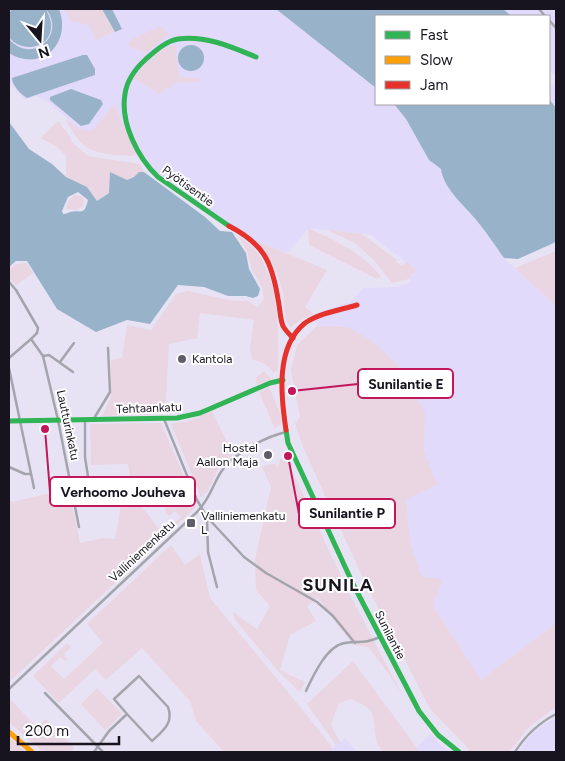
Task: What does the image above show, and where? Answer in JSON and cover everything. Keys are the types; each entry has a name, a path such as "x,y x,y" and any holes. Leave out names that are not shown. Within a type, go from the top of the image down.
{"street":[{"name":"Pyötisentie","path":"256,57 223,44 202,39 180,39 168,42 145,59 131,76 125,92 124,115 139,152 158,177 223,223 244,234 264,254 277,285 283,327 293,338"},
{"path":"9,282 16,290 38,328 38,333 9,358"},
{"path":"283,380 285,358 293,338 300,328 313,320 357,305"},
{"path":"31,339 43,356 49,355 73,372"},
{"path":"60,362 74,343"},
{"path":"94,420 110,392 108,348"},
{"name":"Lautturinkatu","path":"43,356 79,527"},
{"path":"9,368 34,488"},
{"name":"Tehtaankatu","path":"9,421 164,419 189,416 270,383 283,380"},
{"name":"Sunilantie","path":"283,380 286,432 290,448 352,584 424,719 438,735 459,752"},
{"path":"164,419 201,508 207,517 244,557 266,573 317,602 333,616 355,643"},
{"path":"85,420 85,457 90,490"},
{"name":"Valliniemenkatu","path":"9,689 201,508 208,500 224,467 233,458 268,438 286,432"},
{"path":"9,468 30,474"},
{"path":"73,495 127,481"},
{"path":"207,517 206,539 208,552 218,587"},
{"path":"306,691 316,670 336,646 346,643 365,643 380,637"},
{"path":"139,676 168,707 171,714 166,729 152,741 128,714 114,699 139,676"},
{"path":"45,693 103,752"},
{"path":"94,752 109,731 128,714"},
{"path":"514,752 537,726 556,714"},
{"path":"9,732 32,752"}],"shaded area":[{"path":"9,9 102,9 116,32 111,9 276,9 375,87 375,105 395,105 406,119 429,160 441,169 456,197 480,225 504,258 556,306 556,623 481,680 433,606 410,541 406,498 436,485 424,451 425,412 347,327 317,326 314,314 350,302 363,288 396,287 412,282 409,279 416,270 371,235 309,228 287,253 257,241 223,223 151,170 136,155 114,104 93,131 79,129 47,101 36,96 25,100 9,82"},
{"path":"65,9 102,9 115,32 95,40 90,25 71,21"},
{"path":"503,9 556,9 556,77 550,71 550,15 510,15"},
{"path":"161,26 169,35 145,53 128,46 131,40"},
{"path":"175,44 179,77 199,78 199,82 176,83 159,94 133,78 152,58"},
{"path":"556,82 556,108 550,100 550,84 552,86"},
{"path":"114,104 136,155 106,154 84,146 65,118 79,129 93,131"},
{"path":"58,121 73,143 88,156 140,164 144,172 127,180 97,201 87,187 66,177 66,156 57,147 41,138"},
{"path":"75,195 83,197 84,205 77,210 66,209 69,200"},
{"path":"308,228 356,254 381,276 377,279 309,245"},
{"path":"327,230 362,234 397,260 396,262 402,266 406,262 416,270 409,279 392,283 374,260 355,243"},
{"path":"238,236 252,246 262,260 269,277 277,315 278,370 274,373 265,364 252,359 250,348 254,320 200,313 197,338 169,344 165,414 102,416 111,397 111,360 122,358 127,325 151,330 176,294 188,291 229,300 248,301 258,307 264,298 262,287 252,270 247,251"},
{"path":"257,241 327,270 305,307 314,314 290,327 285,315 283,293 279,279"},
{"path":"556,251 556,306 515,268"},
{"path":"27,263 33,273 16,285 9,279 9,270 16,264"},
{"path":"317,326 347,327 371,340 396,363 425,412 424,451 437,485 406,499 410,541 421,576 442,580 433,606 481,680 556,623 556,707 529,727 509,752 467,752 469,749 430,709 363,578 303,447 295,423 300,417 291,370 297,345"},
{"path":"264,371 271,379 257,385 256,378"},
{"path":"269,387 280,413 281,423 275,429 259,392"},
{"path":"212,411 233,454 218,469 208,491 201,497 171,424 189,421"},
{"path":"161,423 189,488 184,489 180,481 177,482 174,479 160,483 136,499 162,533 181,517 175,511 169,516 164,510 170,504 191,494 196,507 9,682 9,499 12,502 69,489 80,543 103,538 115,539 123,494 132,492 128,464 91,465 90,424"},
{"path":"280,459 287,460 346,587 403,697 389,674 368,647 353,645 318,598 307,606 316,621 290,635 280,670 305,682 300,692 279,672 235,620 233,612 257,629 270,606 256,590 255,560 271,487 262,467 276,464 277,468"},
{"path":"171,545 185,565 200,554 210,598 333,748 328,752 224,752 196,721 190,701 142,648 106,680 95,669 59,703 33,676 67,643 71,647 64,654 67,659 65,661 60,657 51,666 64,679 103,643 87,624"},
{"path":"353,661 420,752 384,752 377,742 374,719 370,710 352,699 339,703 331,725 340,742 336,745 307,704"},
{"path":"97,688 122,714 105,730 81,704"},
{"path":"10,699 37,728 46,719 74,748 71,752 43,752 9,722"},
{"path":"556,717 556,752 519,752 537,729"},
{"path":"431,734 440,745 451,752 420,752 416,748"},
{"path":"9,737 26,752 9,752"},
{"path":"345,738 357,752 328,752"}],"water":[{"path":"12,9 46,9 51,24 47,39 42,44 28,47 21,46 9,37 9,13"},
{"path":"46,9 59,9 62,21 58,43 43,57 33,59 21,58 9,53 9,39 18,46 27,49 36,48 44,44 52,29 51,19"},
{"path":"102,9 112,9 122,29 115,32"},
{"path":"276,9 503,9 510,15 375,15 375,87"},
{"path":"191,45 200,49 204,58 200,67 191,71 182,67 178,58 182,49"},
{"path":"87,55 95,69 95,75 27,98 14,84 12,78"},
{"path":"71,89 101,100 103,104 89,124 81,126 50,100 50,97"},
{"path":"550,100 556,108 556,242 518,259 504,258 476,219 447,185 441,169 429,160 406,119 395,105 550,105"},
{"path":"9,122 29,149 52,164 66,177 87,187 97,201 109,193 110,172 127,180 139,172 144,172 205,217 220,231 232,232 246,253 249,269 260,289 258,296 253,298 228,296 204,287 178,285 150,324 127,320 96,332 57,309 27,261 16,261 9,267","holes":["78,192 88,200 85,209 82,211 63,214 62,211 68,197"]}],"traffic: fast":[{"path":"229,226 158,177 151,169 137,150 128,128 125,117 125,94 130,79 139,66 165,44 174,40 188,38 208,40 256,57"},
{"path":"9,421 177,418 200,413 270,383 283,380"},
{"path":"286,430 288,443 353,584 419,711 438,735 459,752"}],"traffic: slow":[{"path":"9,732 32,752"}],"traffic: jam":[{"path":"229,226 251,240 264,255 276,286 282,323 293,338"},
{"path":"286,430 282,373 284,359 295,333 305,323 317,317 357,305"}],"place":[{"name":"Kantola","path":"182,359"},
{"name":"Sunilantie E","path":"292,391"},
{"name":"Verhoomo Jouheva","path":"45,429"},
{"name":"Hostel Aallon Maja","path":"268,455"},
{"name":"Sunilantie P","path":"288,456"},
{"name":"Valliniemenkatu L","path":"191,523"}],"district":[{"name":"SUNILA","path":"338,585"}]}
